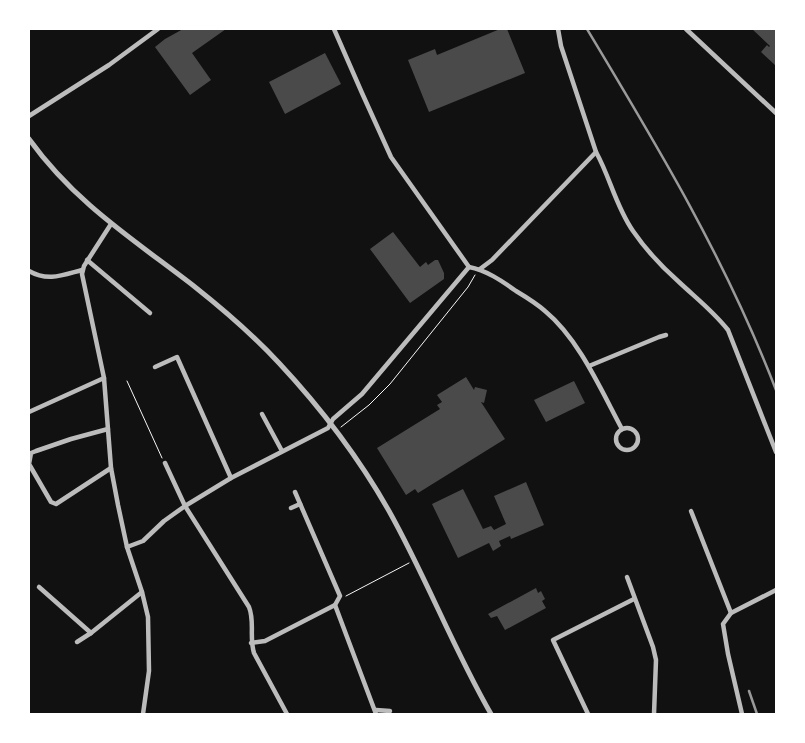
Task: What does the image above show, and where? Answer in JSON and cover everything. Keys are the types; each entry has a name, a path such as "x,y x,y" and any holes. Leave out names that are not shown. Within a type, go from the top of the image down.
{"street":[{"path":"29,116 96,73 158,29"},
{"path":"334,29 391,157 469,267 480,269 546,311 568,336 589,366 622,429"},
{"path":"558,29 561,46 596,152 605,167 621,210 632,230 654,258 716,314 728,330 776,452"},
{"path":"686,29 776,113"},
{"path":"29,139 65,183 111,224 194,286 237,322 281,365 331,423 378,493 414,560 455,646 491,714"},
{"path":"480,269 492,260 596,152"},
{"path":"111,224 82,270 104,378 111,468 127,547 148,617 149,671 143,714"},
{"path":"87,260 150,313"},
{"path":"127,547 143,541 164,521 231,478 328,428 333,419 362,394 469,267"},
{"path":"29,271 42,277 54,278 82,270"},
{"path":"589,366 659,337 666,336"},
{"path":"155,367 177,357 231,478"},
{"path":"29,412 104,378"},
{"path":"262,414 282,451"},
{"path":"632,428 637,434 638,443 633,448 624,450 618,445 616,438 618,432 622,429 632,428"},
{"path":"108,429 71,438 31,453 29,464 51,502 56,504 111,468"},
{"path":"165,463 185,506 248,607 253,622 251,643 254,653 287,714"},
{"path":"251,643 266,641 336,603 340,596 295,492"},
{"path":"291,508 300,504"},
{"path":"691,511 731,613"},
{"path":"627,577 656,660 654,714"},
{"path":"39,586 91,633"},
{"path":"742,714 723,624 731,613 776,590"},
{"path":"77,642 142,592"},
{"path":"588,714 553,640 634,599"},
{"path":"336,603 376,712 390,711"}],"path":[{"path":"336,431 369,405 390,384 427,340 480,269"},
{"path":"128,381 165,463"},
{"path":"336,603 414,560"}],"building":[{"path":"183,29 226,29 192,53 211,80 190,95 155,47"},
{"path":"500,29 507,29 525,73 429,112 408,60 435,49 437,55"},
{"path":"752,29 776,29 776,66 761,52 767,45 770,46"},
{"path":"325,53 341,84 285,114 269,82"},
{"path":"393,232 420,267 426,262 428,265 438,260 444,273 444,279 410,303 370,249"},
{"path":"466,377 474,390 475,387 487,390 484,403 481,402 505,439 418,493 415,489 406,495 377,448 440,409 437,405 442,402 437,395"},
{"path":"574,381 585,403 546,422 534,400"},
{"path":"526,482 544,525 511,539 510,536 499,541 501,546 493,551 489,543 458,558 432,504 463,489 483,529 491,526 494,530 506,524 494,496"},
{"path":"536,588 538,593 541,591 545,599 542,601 546,608 505,630 497,616 491,618 488,614"}],"railway":[{"path":"587,29 665,161 713,250 735,295 776,390"},
{"path":"749,691 757,714"}]}
